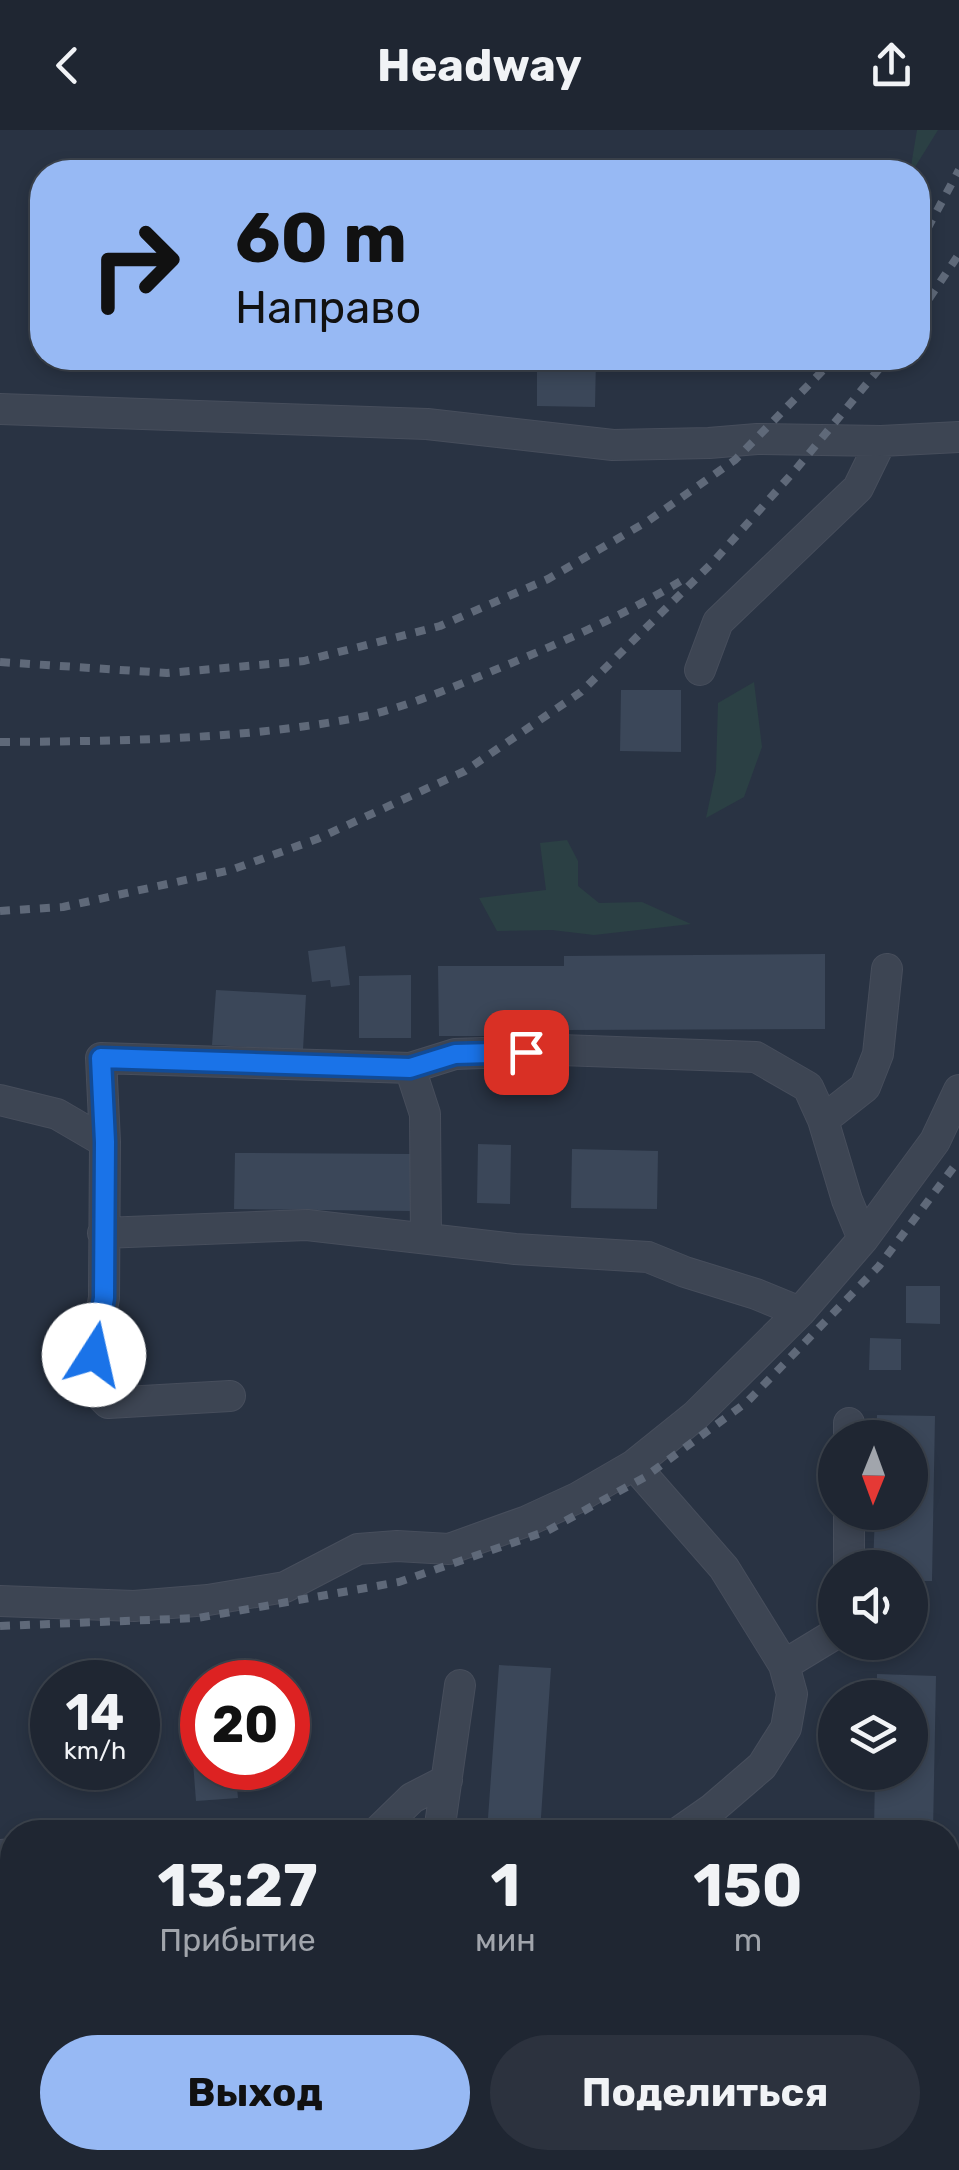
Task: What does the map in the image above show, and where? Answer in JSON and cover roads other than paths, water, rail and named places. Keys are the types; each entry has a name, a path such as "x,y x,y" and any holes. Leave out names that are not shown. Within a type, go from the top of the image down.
{"street":[{"path":"0,409 427,424 613,445 757,438 881,441 959,437"},
{"path":"700,670 718,622 858,488 881,441"},
{"path":"823,1120 864,1088 878,1054 886,969"},
{"path":"230,1396 108,1404 88,1383 104,1298 101,1058 410,1068 455,1054 561,1050 756,1057 808,1087 823,1120 862,1239"},
{"path":"410,1068 425,1114 426,1238"},
{"path":"0,1602 134,1606 285,1588 358,1549 449,1549 527,1522 577,1498 634,1466 695,1416 800,1312 862,1239 935,1142 959,1090"},
{"path":"0,1100 57,1114 105,1142"},
{"path":"103,1232 308,1225 515,1249 648,1258 800,1312"},
{"path":"634,1466 724,1568 784,1665 792,1694 786,1728 762,1766 696,1820"},
{"path":"784,1665 818,1644"},
{"path":"441,1820 460,1685"},
{"path":"389,1820 412,1798 446,1780"}],"railway":[{"path":"930,224 959,170"},
{"path":"930,297 959,254"},
{"path":"0,662 167,673 304,661 440,626 548,579 648,521 735,460 823,370"},
{"path":"0,911 63,907 231,870 317,839 465,771 581,692 714,561 878,370"},
{"path":"0,742 223,735 372,714 438,693 562,642 684,579"},
{"path":"0,1626 198,1618 399,1582 547,1531 645,1477 747,1402 879,1266 959,1160"}]}
